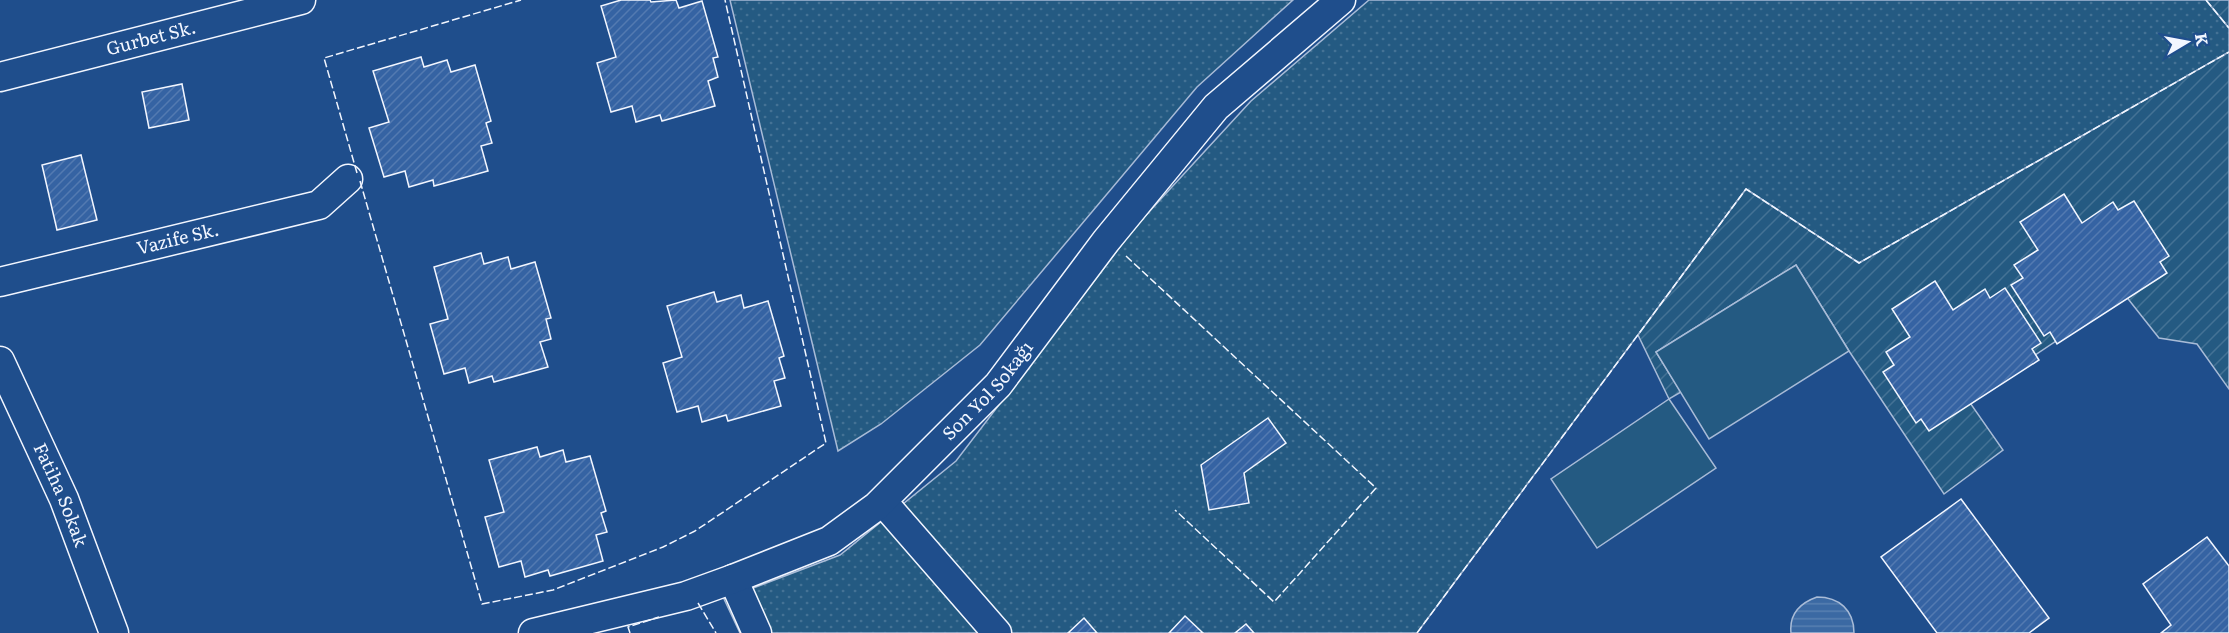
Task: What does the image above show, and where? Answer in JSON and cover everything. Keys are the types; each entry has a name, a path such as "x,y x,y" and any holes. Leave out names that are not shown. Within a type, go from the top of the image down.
{"street":[{"name":"Gurbet Sk.","path":"0,76 301,0"},
{"name":"Son Yol Sokağı","path":"533,633 610,624 733,579 829,541 883,502 998,385 1106,240 1216,107 1341,0"},
{"name":"Vazife Sk.","path":"0,282 319,205 348,179"},
{"name":"Fatiha Sokak","path":"0,361 64,499 114,633"},
{"path":"883,502 997,633"},
{"path":"733,579 757,633"}],"shaded area":[{"path":"730,0 1293,0 1197,87 980,345 881,424 838,451"},
{"path":"1369,0 2206,0 2229,28 2229,52 1859,263 1746,189 1417,633 740,633 724,599 840,555 956,461 1136,226 1251,101"},
{"path":"2206,0 2229,0 2229,28"},
{"path":"2229,52 2229,389 2197,344 2159,338 2125,295 1968,400 2003,450 1944,494 1849,351 1796,265 1656,352 1681,392 1669,399 1638,335 1746,189 1859,263"},
{"path":"1796,265 1849,351 1709,439 1656,352"},
{"path":"1669,399 1716,468 1597,548 1551,479"},
{"path":"1817,597 1832,599 1844,606 1851,618 1854,633 1791,633 1792,620 1797,610 1805,602"}],"building":[{"path":"621,0 650,0 651,2 676,0 679,8 702,1 718,57 713,58 718,77 708,81 715,106 662,121 660,115 636,122 632,106 611,112 597,63 616,57 601,6"},
{"path":"421,57 424,67 447,60 451,72 475,65 491,121 486,123 492,143 481,146 488,171 434,186 433,180 409,187 405,171 384,177 369,128 389,122 373,71"},
{"path":"182,84 189,120 149,128 142,92"},
{"path":"81,155 97,220 57,230 42,165"},
{"path":"2064,194 2082,223 2113,202 2118,210 2134,201 2169,256 2160,262 2167,273 2057,344 2050,332 2044,336 2011,285 2023,278 2014,265 2038,250 2020,222"},
{"path":"481,253 484,264 508,257 511,269 535,262 551,318 546,319 551,339 540,342 548,367 494,382 492,376 469,383 465,368 444,374 430,324 448,319 434,267"},
{"path":"1935,281 1953,310 1985,289 1990,298 2005,288 2041,343 2032,349 2039,360 1929,431 1921,419 1916,423 1883,372 1894,365 1886,352 1910,337 1892,309"},
{"path":"714,292 717,302 741,295 744,308 768,301 784,356 779,358 785,378 774,381 781,406 728,421 726,415 702,422 698,406 677,412 663,363 682,357 667,306"},
{"path":"1268,418 1286,443 1244,473 1249,503 1209,510 1201,465"},
{"path":"537,447 540,457 563,450 566,462 590,456 606,511 601,513 607,532 596,535 603,561 550,576 548,570 525,577 521,561 499,567 485,517 504,512 489,460"},
{"path":"1961,499 2049,618 2029,633 1937,633 1881,557"},
{"path":"2207,537 2229,566 2229,633 2161,633 2171,625 2143,584"},
{"path":"1185,616 1203,633 1169,633"},
{"path":"1084,618 1097,633 1068,633"},
{"path":"1246,624 1254,633 1235,633"}],"fence":[{"path":"357,173 324,58 521,0"},
{"path":"360,181 482,604 553,590 663,547 695,531 826,443 725,0"},
{"path":"2206,0 2229,28"},
{"path":"1417,633 1746,189 1859,263 2229,52"},
{"path":"1126,256 1376,488 1274,602 1175,510"},
{"path":"698,603 716,633"},
{"path":"630,633 628,627 659,617"}]}
